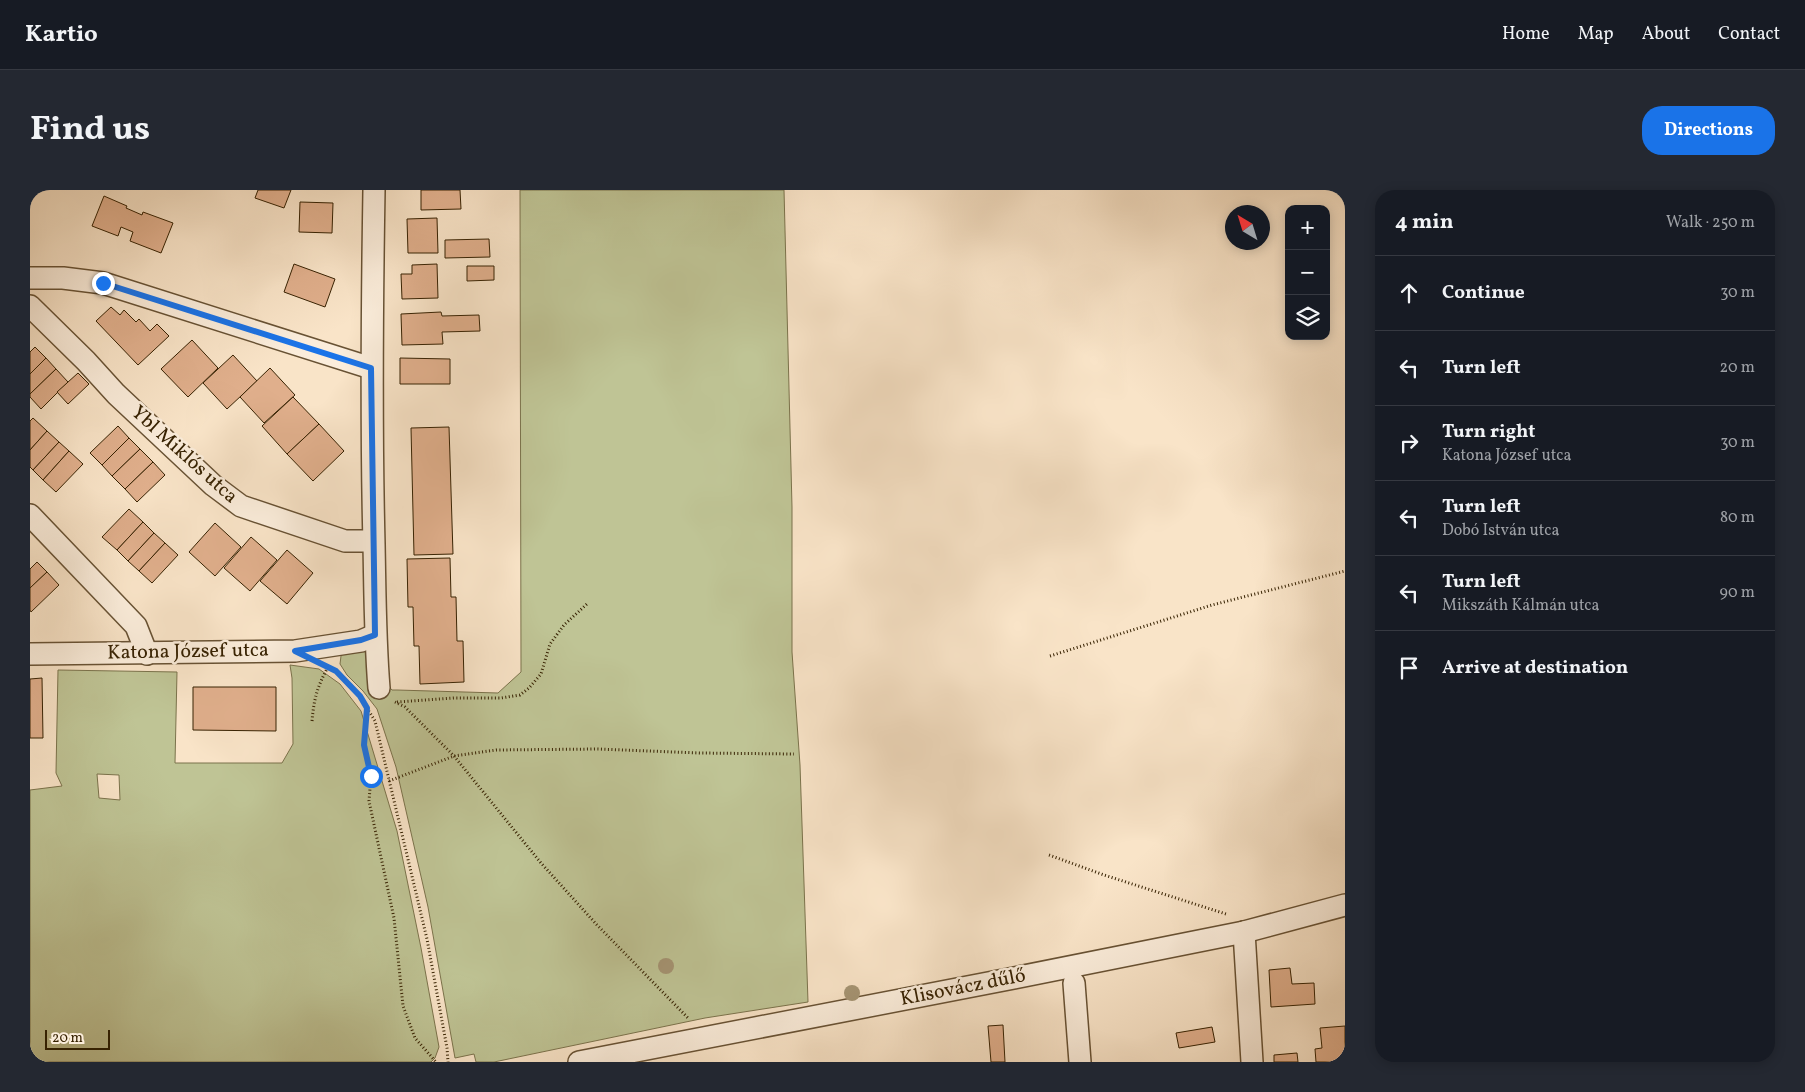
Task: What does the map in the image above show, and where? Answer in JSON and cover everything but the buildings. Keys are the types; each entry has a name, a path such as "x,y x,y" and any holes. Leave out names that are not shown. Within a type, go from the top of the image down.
{"street":[{"path":"374,190 371,368 376,697"},
{"path":"30,278 63,278 103,283 371,368"},
{"name":"Ybl Miklós utca","path":"30,306 86,361 116,394 214,485 241,506 345,541 374,541"},
{"path":"30,515 136,626 147,654"},
{"name":"Katona József utca","path":"30,654 295,651 361,640 375,635"},
{"name":"Klisovácz dűlő","path":"580,1062 1244,932 1345,905"},
{"path":"1244,932 1252,1062"},
{"path":"1074,982 1080,1062"}],"path":[{"path":"1050,656 1212,605 1345,571"},
{"path":"396,702 454,698 501,698 520,695 541,674 550,644 559,631 588,603"},
{"path":"295,651 336,671 376,697 396,702 406,708 454,756 541,863 597,925 678,1007 698,1029 702,1038"},
{"path":"312,721 314,698 318,684 328,667"},
{"path":"376,697 367,708 364,745 371,776 369,801 394,918 403,1006 415,1038 436,1062"},
{"path":"367,708 375,721 427,939 448,1062"},
{"path":"389,781 454,756 496,750 589,749 794,754"},
{"path":"1050,855 1104,875 1225,913 1244,932"}],"green space":[{"path":"520,190 784,190 792,507 792,652 800,765 808,1002 705,1018 494,1062 476,1062 474,1054 455,1058 428,907 396,767 377,709 347,675 340,664 341,656 347,650 370,649 382,679 392,690 498,693 521,672"},
{"path":"290,665 319,669 340,684 361,711 397,831 439,1047 435,1058 431,1062 30,1062 30,790 62,786 56,773 58,670 177,672 175,763 282,763 293,744 292,678","holes":["97,774 119,775 120,800 99,798"]}],"route":[{"path":"103,283 371,368 375,635 361,640 295,651 336,671 360,696 367,708 364,745 371,776"}]}
